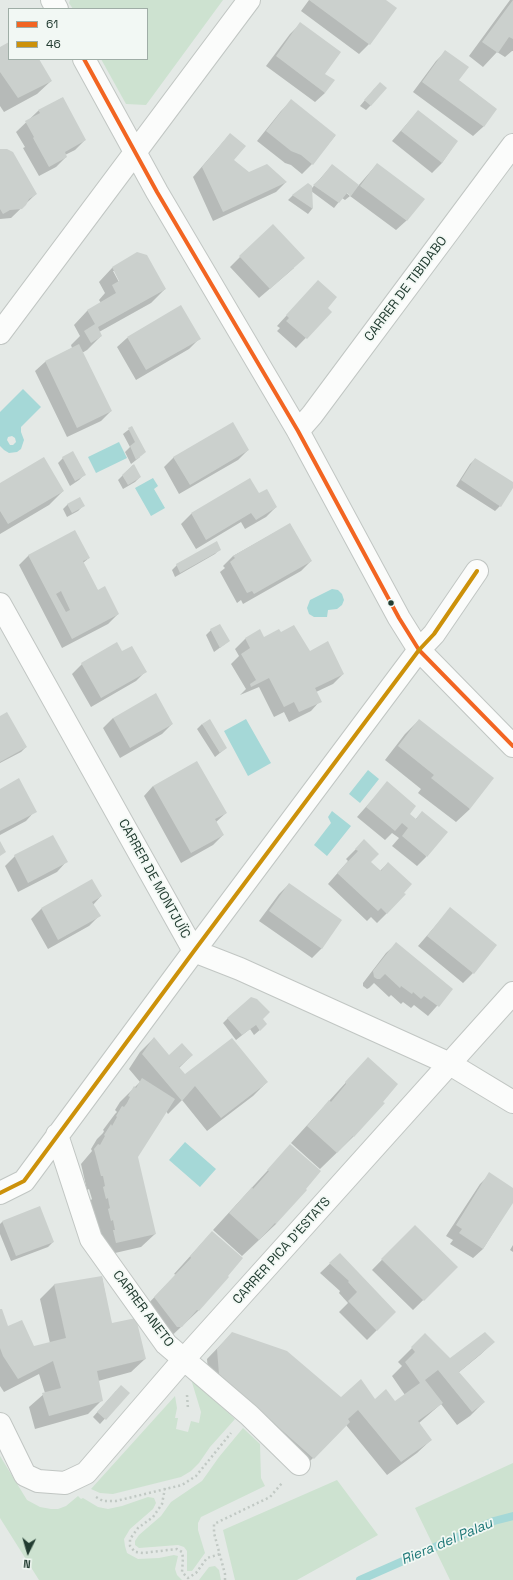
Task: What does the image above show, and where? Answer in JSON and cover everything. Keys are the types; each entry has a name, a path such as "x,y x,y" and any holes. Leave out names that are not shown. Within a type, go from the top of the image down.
{"street":[{"path":"0,333 250,0"},
{"path":"85,60 135,152 298,431 398,618 419,650 513,746"},
{"name":"CARRER DE TIBIDABO","path":"298,431 312,415 513,145"},
{"path":"0,1193 24,1181 419,650 434,634 477,570"},
{"name":"CARRER DE MONTJUÏC","path":"0,604 194,951 240,969 450,1064 513,1102"},
{"name":"CARRER PICA D'ESTATS","path":"0,1424 26,1475 38,1481 65,1483 86,1472 185,1358 513,993"},
{"name":"CARRER ANETO","path":"57,1135 90,1239 166,1344 185,1358 249,1414 299,1464"}],"path":[{"path":"91,1494 103,1501 116,1501 182,1485 196,1476 227,1437 249,1414"},
{"path":"165,1488 162,1504 153,1517 138,1528 134,1533 130,1539 130,1546 135,1552 143,1554 177,1549 182,1552 182,1572 188,1578 196,1573 207,1558 220,1554"},
{"path":"225,1580 214,1533 214,1524 270,1497"}],"green space":[{"path":"70,0 223,0 146,105 126,104 102,60 148,60 148,8 72,8 69,3"},
{"path":"191,1379 235,1419 210,1447 199,1463 191,1471 181,1477 113,1494 100,1493 91,1489 175,1396 177,1408 175,1418 178,1418 176,1429 188,1432 191,1421 199,1423 201,1412"},
{"path":"243,1428 260,1444 261,1478 265,1486 201,1517 198,1523 198,1530 205,1553 192,1571 187,1571 187,1551 184,1547 178,1545 139,1548 135,1545 135,1541 139,1535 161,1516 171,1502 202,1481 219,1457"},
{"path":"0,1456 27,1500 40,1507 58,1509 66,1506 78,1496 98,1507 108,1509 148,1497 154,1498 156,1503 153,1509 130,1529 124,1539 127,1553 138,1559 159,1558 174,1555 178,1556 175,1569 177,1575 182,1580 39,1580 0,1518"},
{"path":"513,1463 513,1580 450,1580 415,1508"},
{"path":"337,1480 378,1535 297,1580 235,1580 223,1530"},
{"path":"215,1566 219,1570 221,1580 199,1580 209,1567"}],"water":[{"path":"23,389 41,407 21,427 24,440 21,449 17,452 9,453 0,446 0,412","holes":["12,436 15,438 16,442 13,445 10,445 7,440 8,437"]},
{"path":"119,442 127,458 96,473 88,457"},
{"path":"153,478 158,486 154,489 165,508 151,516 135,488"},
{"path":"332,589 338,590 342,594 344,600 342,605 337,609 328,610 327,617 314,617 309,614 307,608 310,600"},
{"path":"246,719 271,763 248,776 224,731"},
{"path":"368,770 379,779 360,803 349,794"},
{"path":"332,811 351,826 327,856 314,845 331,823 328,817"},
{"path":"185,1142 216,1169 200,1187 169,1160"}],"building":[{"path":"309,0 386,0 397,8 370,45"},
{"path":"513,0 513,39 509,37 498,53 482,42"},
{"path":"300,22 341,52 325,74 335,80 325,93 276,56"},
{"path":"8,43 8,60 40,60 52,81 18,98 0,72 0,47"},
{"path":"445,50 469,67 459,80 497,109 484,127 422,82"},
{"path":"380,82 387,88 371,106 364,100"},
{"path":"63,97 86,140 65,152 67,157 49,167 25,121 40,113 38,110"},
{"path":"291,99 336,135 313,165 301,155 291,151 266,131"},
{"path":"418,110 458,141 442,163 401,131"},
{"path":"230,133 246,146 234,160 249,172 267,164 287,182 223,212 202,167"},
{"path":"0,149 7,149 13,152 37,194 29,199 22,209 10,210 3,214 0,209"},
{"path":"377,163 425,199 407,221 360,186"},
{"path":"332,164 359,185 351,196 347,193 339,203 313,185 321,178"},
{"path":"308,183 312,186 313,209 292,195"},
{"path":"273,224 305,258 270,289 239,256"},
{"path":"137,252 147,255 166,289 98,327 102,336 91,343 84,331 95,324 87,310 116,293 112,285 119,281 112,267"},
{"path":"318,280 337,297 328,308 332,312 307,339 286,321 289,318 286,315"},
{"path":"181,305 201,339 146,370 127,337"},
{"path":"79,344 112,411 77,428 45,361"},
{"path":"233,422 249,450 190,485 173,457"},
{"path":"132,426 146,452 136,460 130,446 135,442 128,428"},
{"path":"73,451 86,475 75,481 62,457"},
{"path":"44,457 64,491 8,524 0,511 0,483"},
{"path":"475,458 513,482 513,488 501,507 461,480"},
{"path":"134,464 141,477 128,485 122,475"},
{"path":"250,478 259,493 267,489 277,507 256,520 251,513 206,540 191,513"},
{"path":"80,497 85,506 72,513 67,504"},
{"path":"290,523 312,561 254,594 252,591 247,593 230,562 235,558 233,556"},
{"path":"75,530 90,558 83,561 98,590 105,586 119,614 72,639 28,555","holes":["61,591 70,610 66,612 56,594"]},
{"path":"217,541 221,550 180,573 176,564"},
{"path":"220,624 230,641 220,648 210,629"},
{"path":"294,625 310,651 328,641 344,674 315,688 322,702 299,712 294,702 284,707 269,678 251,687 250,684 256,680 241,654 250,648 245,638 260,629 264,637 279,629 281,632"},
{"path":"117,642 122,651 132,646 147,672 101,698 81,663"},
{"path":"156,693 173,724 130,748 113,718"},
{"path":"7,712 27,747 0,762 0,716"},
{"path":"210,719 227,748 220,753 202,724"},
{"path":"419,719 494,778 470,809 431,778 434,775 398,746"},
{"path":"197,761 227,813 215,819 224,835 191,853 153,786"},
{"path":"19,778 37,812 0,831 0,789"},
{"path":"387,781 416,806 410,814 416,819 422,811 448,832 427,857 402,836 408,828 402,823 395,831 366,807"},
{"path":"53,835 68,862 28,883 14,855"},
{"path":"364,839 379,854 371,862 381,871 388,862 412,884 404,893 406,894 387,914 381,908 378,911 337,873 358,851 355,849"},
{"path":"0,841 6,852 0,856"},
{"path":"92,879 102,896 92,902 101,916 58,940 41,908"},
{"path":"289,883 342,920 322,949 269,911"},
{"path":"450,907 497,945 474,974 427,936"},
{"path":"396,942 453,989 439,1007 424,996 421,999 413,992 412,994 401,986 400,988 385,974 380,979 374,977 373,971"},
{"path":"251,997 257,999 270,1012 263,1019 267,1024 260,1031 256,1025 242,1035 227,1018"},
{"path":"154,1037 169,1055 182,1043 193,1055 179,1067 185,1074 232,1038 268,1082 221,1118 195,1086 182,1101 142,1054"},
{"path":"368,1057 398,1084 383,1102 385,1103 337,1153 307,1126 329,1100 331,1102 346,1084 345,1082"},
{"path":"142,1078 175,1099 138,1157 156,1234 116,1243 113,1230 115,1230 113,1220 111,1221 108,1209 110,1208 108,1198 106,1199 103,1187 105,1186 103,1176 101,1176 94,1149 98,1144 100,1145 105,1136 104,1135 111,1124 112,1126 122,1106 124,1107 127,1103 130,1097 128,1096 134,1086 136,1088"},
{"path":"290,1144 321,1171 306,1189 307,1190 259,1240 229,1213 252,1187 253,1189 269,1171 267,1170"},
{"path":"489,1172 513,1188 513,1203 483,1249 459,1233 462,1229 456,1225"},
{"path":"40,1206 54,1242 16,1256 2,1221"},
{"path":"415,1225 458,1267 424,1301 381,1259"},
{"path":"212,1231 243,1258 228,1276 229,1277 199,1311 197,1310 182,1327 177,1327 154,1297 191,1258 190,1256"},
{"path":"340,1253 396,1312 377,1331 348,1301 357,1292 348,1282 349,1281 329,1263"},
{"path":"102,1276 112,1323 136,1318 146,1359 97,1371 103,1401 49,1416 42,1393 61,1388 53,1361 18,1379 3,1356 0,1348 0,1309 2,1309 8,1326 22,1320 34,1346 66,1338 54,1284"},
{"path":"232,1332 287,1351 341,1397 361,1379 375,1399 386,1389 395,1401 420,1383 405,1362 415,1352 411,1347 425,1333 450,1358 485,1332 495,1342 459,1372 485,1402 472,1412 438,1370 425,1380 443,1403 418,1421 432,1440 401,1462 358,1410 348,1419 350,1422 314,1459 219,1374 217,1349"},
{"path":"121,1385 130,1393 106,1420 97,1412"}],"waterway":[{"name":"Riera del Palau","path":"360,1580 494,1521 513,1516"}],"transit line":[{"name":"61","path":"85,60 157,192 298,431 399,618 419,650 513,746"},
{"name":"46","path":"0,1193 24,1181 419,650 434,634 477,571"}]}
